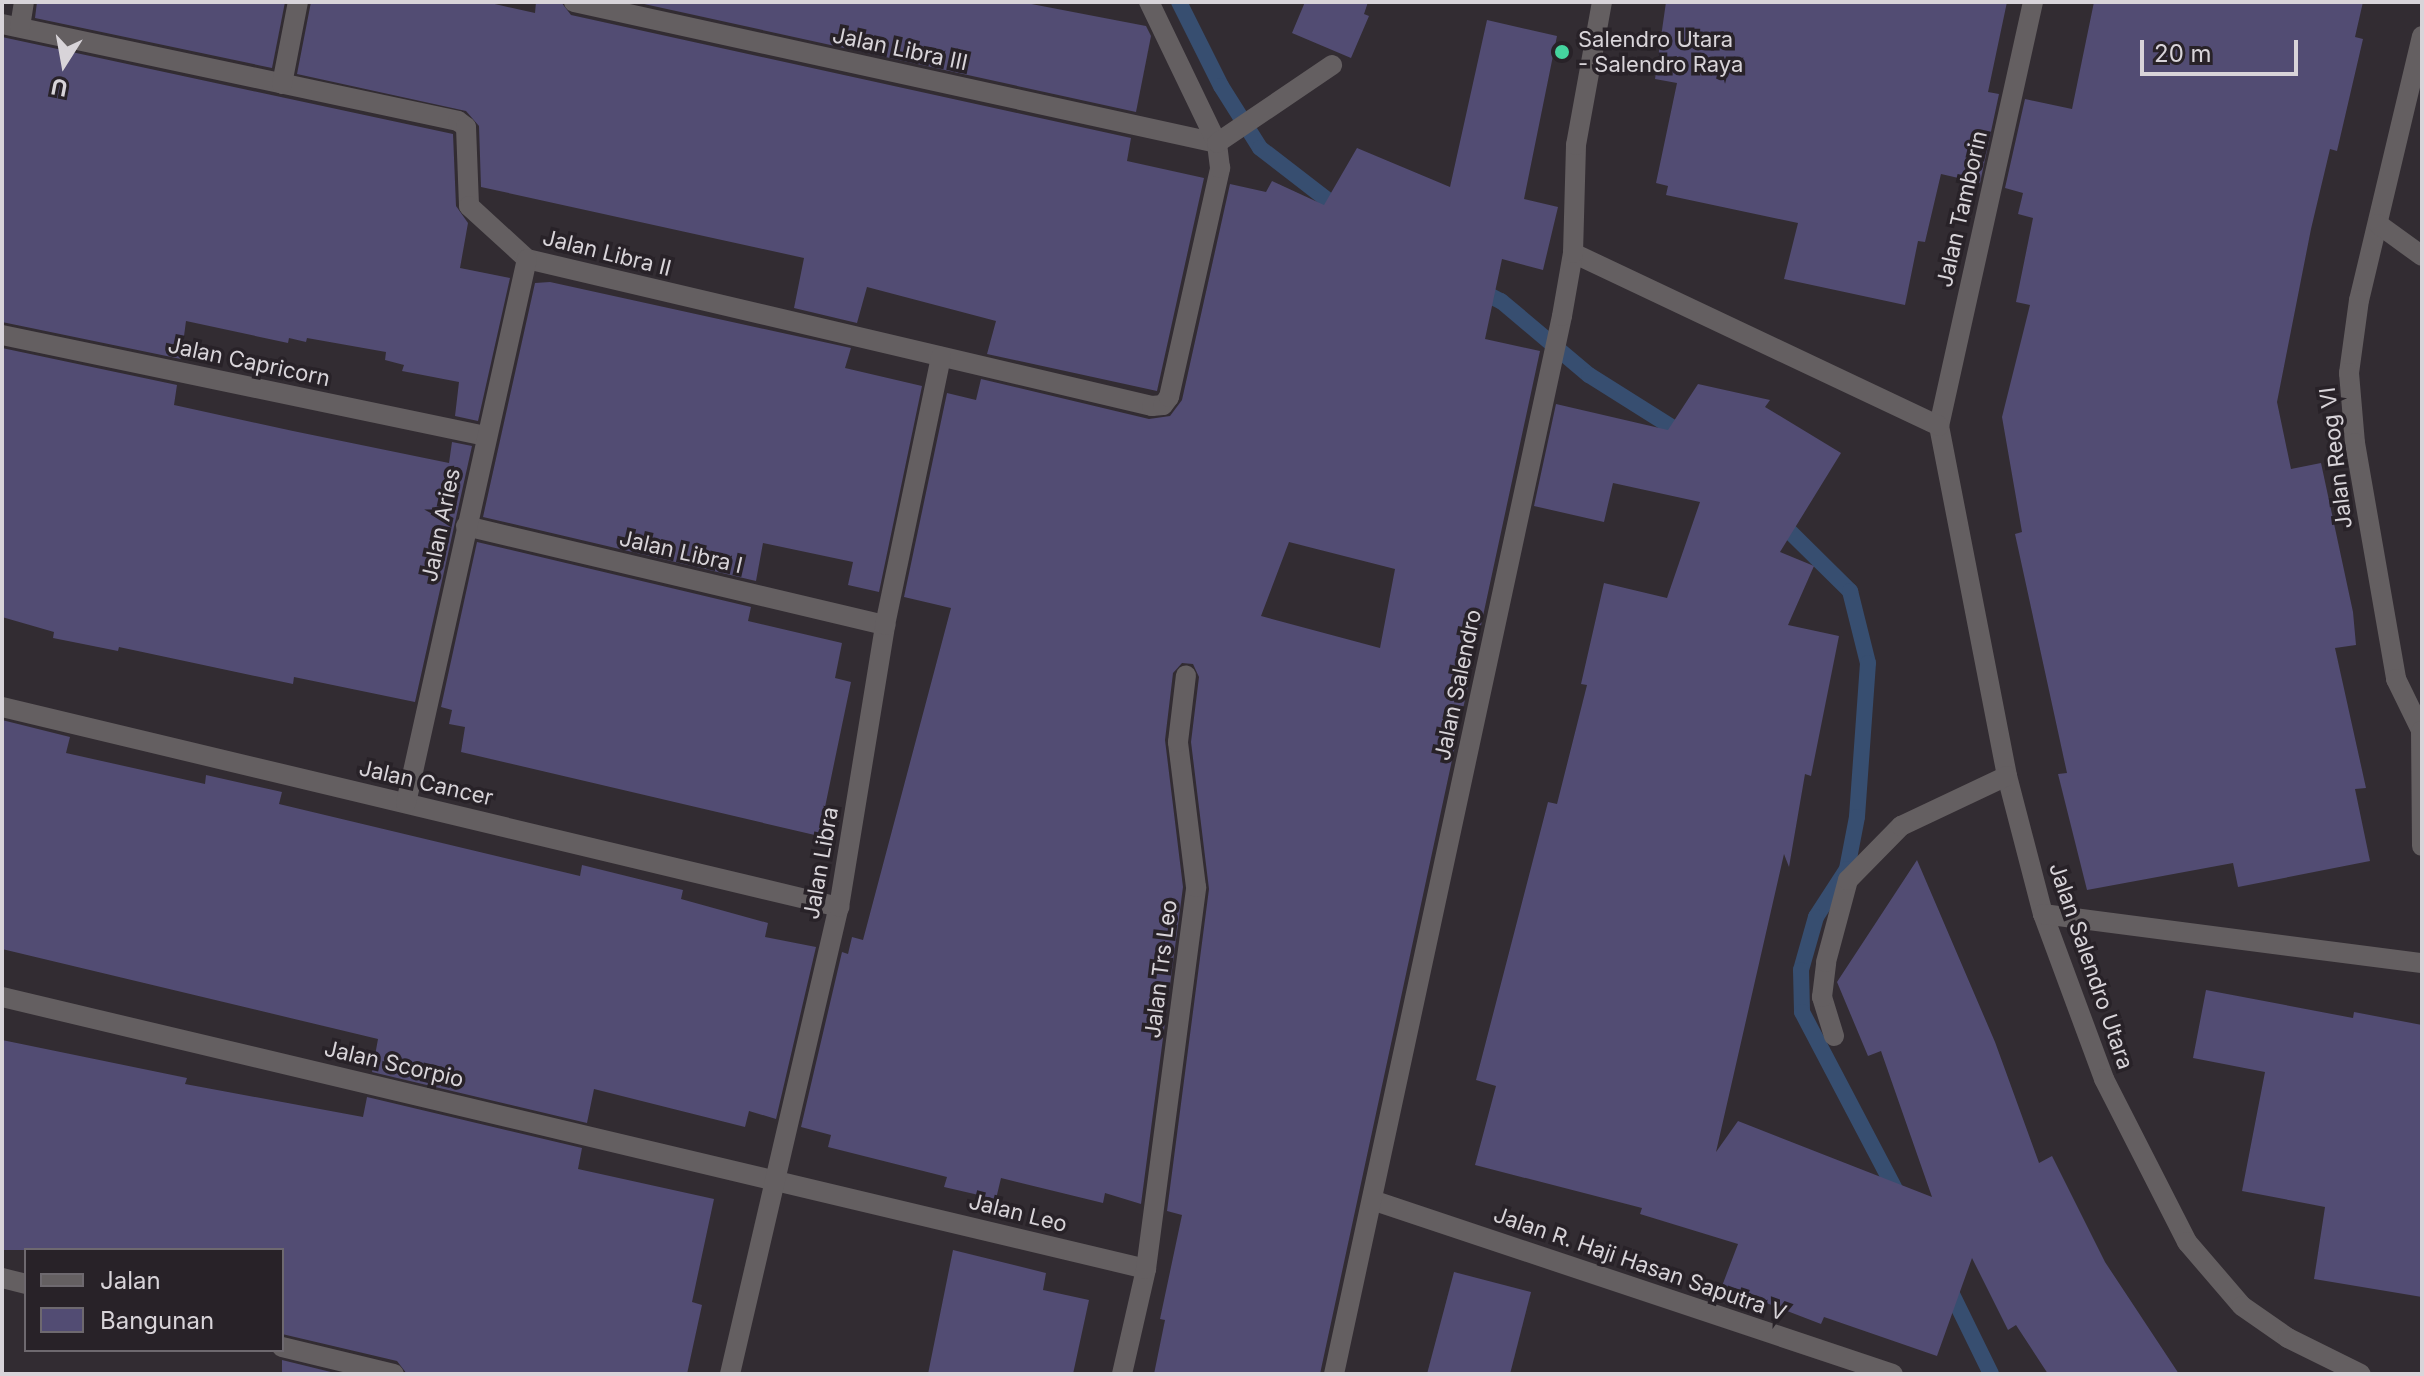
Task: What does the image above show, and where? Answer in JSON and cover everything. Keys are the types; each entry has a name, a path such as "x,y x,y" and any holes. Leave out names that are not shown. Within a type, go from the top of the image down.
{"street":[{"path":"11,26 24,2"},
{"path":"282,84 298,2"},
{"name":"Jalan Libra III","path":"574,2 1217,143"},
{"path":"1149,2 1217,143 1332,65"},
{"name":"Jalan Salendro","path":"1334,1374 1562,316 1573,253 1576,145 1602,2"},
{"name":"Jalan Tamborin","path":"1939,426 2033,2"},
{"name":"Jalan Libra II","path":"11,26 464,124 469,206 527,259 1152,406 1163,405 1169,397 1220,168 1217,143"},
{"name":"Jalan Reog VI","path":"2422,36 2359,300 2349,373 2355,443 2396,679 2421,732 2422,846"},
{"path":"2378,224 2422,256"},
{"path":"1573,253 1939,426"},
{"name":"Jalan Aries","path":"406,803 527,259"},
{"name":"Jalan Capricorn","path":"2,335 486,436"},
{"name":"Jalan Libra","path":"730,1374 839,907 885,625 941,357"},
{"name":"Jalan Salendro Utara","path":"1939,426 2007,776 2043,914 2104,1079 2187,1242 2242,1306 2288,1338 2361,1374"},
{"name":"Jalan Libra I","path":"466,526 885,625"},
{"name":"Jalan Trs Leo","path":"1146,1269 1196,887 1178,742 1186,675"},
{"name":"Jalan Cancer","path":"2,707 839,907"},
{"path":"1834,1036 1822,997 1826,962 1848,880 1901,826 2007,776"},
{"path":"2043,914 2422,963"},
{"name":"Jalan Scorpio","path":"2,997 775,1177"},
{"name":"Jalan Leo","path":"775,1177 1146,1269"},
{"name":"Jalan R. Haji Hasan Saputra V","path":"1372,1200 1893,1374"},
{"path":"1122,1374 1146,1269"},
{"path":"2,1278 24,1284"},
{"path":"284,1347 394,1374"}],"building":[{"path":"37,2 285,2 272,68 35,18"},
{"path":"311,2 486,2 535,13 536,2 561,2 571,15 1131,138 1127,161 1204,178 1157,391 987,354 996,321 867,287 857,323 794,308 804,258 481,187 479,126 466,111 297,74"},
{"path":"635,2 1021,2 1146,26 1151,36 1136,112"},
{"path":"1305,2 1368,2 1364,14 1369,16 1351,58 1292,33"},
{"path":"1666,2 2007,2 1988,92 1999,94 1980,183 1941,174 1925,242 1918,241 1905,305 1784,279 1798,223 1666,195 1668,186 1656,183 1677,83 1655,79"},
{"path":"2094,2 2363,2 2355,37 2363,39 2337,151 2330,149 2311,229 2277,402 2291,469 2321,463 2353,612 2356,645 2335,648 2366,788 2355,789 2370,861 2238,887 2233,863 2087,890 2058,774 2067,773 2015,534 2022,532 2002,417 2030,305 2016,302 2033,218 2018,214 2023,193 2005,188 2025,99 2072,109"},
{"path":"1487,20 1557,36 1524,199 1558,207 1543,270 1502,259 1485,339 1540,351 1320,1374 1154,1374 1165,1320 1160,1319 1182,1215 1167,1211 1209,889 1191,742 1199,677 1193,664 1182,663 1173,673 1165,740 1183,887 1141,1204 1105,1193 1103,1203 1001,1178 996,1199 944,1187 947,1177 828,1147 831,1135 801,1127 842,952 848,954 852,937 863,940 951,608 904,597 947,393 976,400 981,379 1149,419 1170,416 1182,400 1230,184 1266,192 1272,181 1324,205 1357,148 1450,187","holes":["1289,542 1395,569 1380,648 1261,616"]},
{"path":"2,37 453,134 456,206 468,223 460,268 510,278 478,421 455,416 459,382 402,371 404,365 385,360 386,352 307,338 306,342 289,338 288,343 186,321 181,359 2,322"},
{"path":"550,282 851,348 845,368 922,386 879,592 848,585 853,562 763,543 756,581 483,517 535,283"},
{"path":"2,348 177,385 174,405 293,431 449,463 452,442 472,446 415,702 294,677 293,684 119,647 118,651 53,638 54,632 2,617"},
{"path":"1698,384 1770,400 1765,407 1841,453 1780,552 1814,566 1788,625 1839,636 1811,776 1805,774 1789,867 1784,854 1716,1152 1738,1121 1932,1197 1881,1051 1868,1056 1837,982 1917,860 1995,1042 2039,1163 2052,1156 2105,1262 2179,1374 2048,1374 2016,1325 2008,1330 1972,1258 1937,1356 1824,1317 1821,1324 1722,1286 1738,1244 1640,1214 1642,1208 1475,1165 1496,1086 1476,1080 1548,802 1557,804 1587,685 1581,684 1604,583 1667,598 1700,502 1613,483 1604,522 1534,506 1556,404 1668,430"},
{"path":"477,542 751,607 748,621 842,643 835,678 851,682 819,836 461,752 465,727 449,724 452,710 441,707"},
{"path":"2,720 70,737 66,753 205,784 206,775 282,792 279,804 580,876 582,865 683,890 681,899 768,923 765,937 816,947 776,1119 749,1111 745,1127 594,1089 587,1123 372,1072 378,1039 2,949"},
{"path":"2206,990 2353,1018 2354,1012 2422,1025 2422,1297 2314,1279 2325,1207 2242,1191 2265,1072 2193,1058"},
{"path":"2,1040 187,1078 185,1084 363,1117 367,1097 582,1148 578,1169 714,1199 692,1302 702,1305 687,1374 407,1374 397,1361 284,1334 284,1248 2,1250"},
{"path":"953,1250 1046,1273 1043,1290 1089,1300 1073,1374 928,1374"},
{"path":"1454,1272 1531,1292 1510,1374 1427,1374"},
{"path":"282,1360 339,1374 282,1374"}],"waterway":[{"path":"1179,2 1221,86 1260,148 1343,212"},
{"path":"1477,289 1501,301 1589,375 1686,436"},
{"path":"1777,519 1850,591 1868,663 1857,817 1847,869 1816,917 1801,970 1802,1012 1900,1199"},
{"path":"1946,1282 1991,1374"}],"place":[{"name":"Salendro Utara - Salendro Raya","path":"1562,52"}]}
